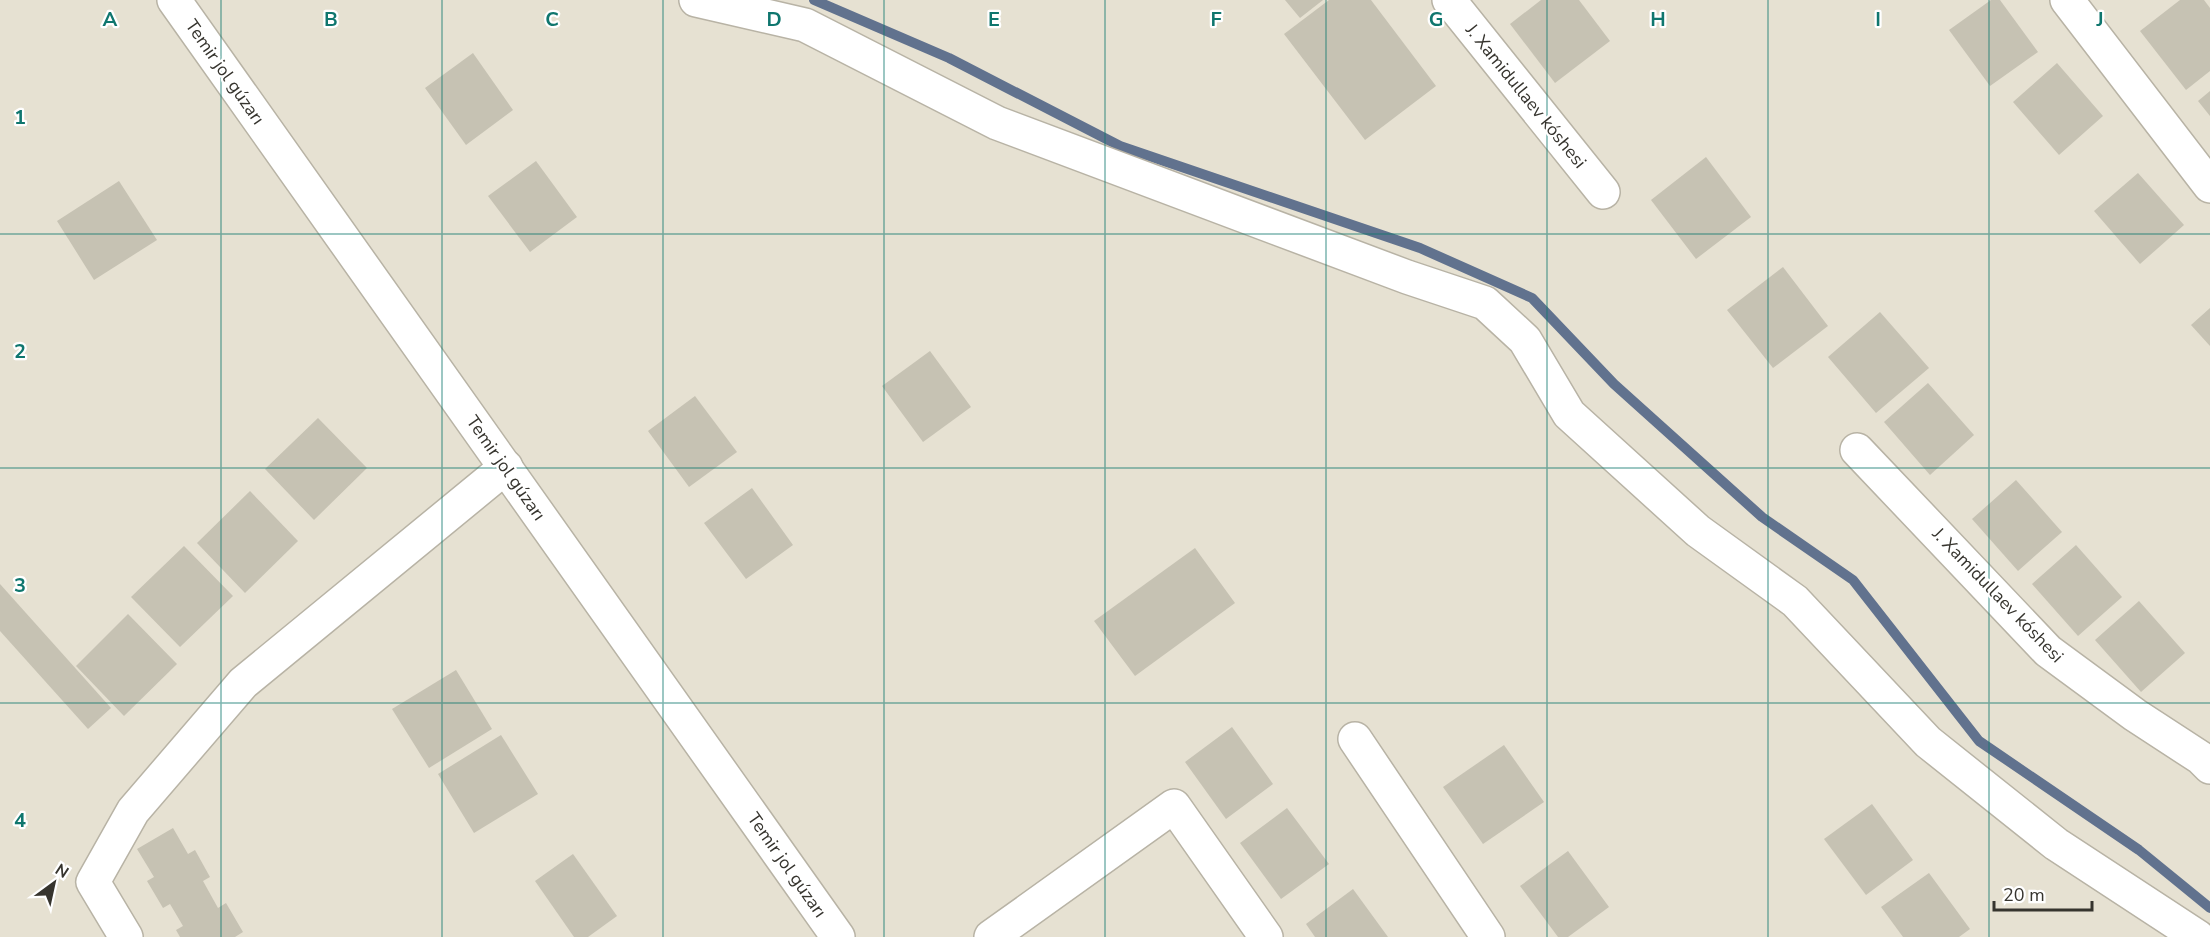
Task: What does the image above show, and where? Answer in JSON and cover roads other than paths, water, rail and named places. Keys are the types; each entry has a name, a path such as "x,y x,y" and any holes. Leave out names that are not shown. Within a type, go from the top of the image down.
{"street":[{"name":"Temir jol gúzarı","path":"174,0 838,937"},
{"path":"696,0 805,25 997,123 1396,273 1485,303 1525,340 1569,414 1698,531 1795,601 1928,742 2056,844 2198,937"},
{"name":"J. Xamidullaev kóshesi","path":"1449,0 1603,192"},
{"path":"2067,0 2210,186"},
{"name":"J. Xamidullaev kóshesi","path":"1857,450 2048,651 2134,715 2201,758 2210,767"},
{"path":"126,937 93,882 133,811 243,683 506,467"},
{"path":"1355,739 1488,937"},
{"path":"991,937 1174,806 1266,937"}],"waterway":[{"path":"814,0 949,58 1120,146 1420,248 1532,298 1614,384 1762,517 1853,580 1979,741 2139,850 2210,908"}]}
